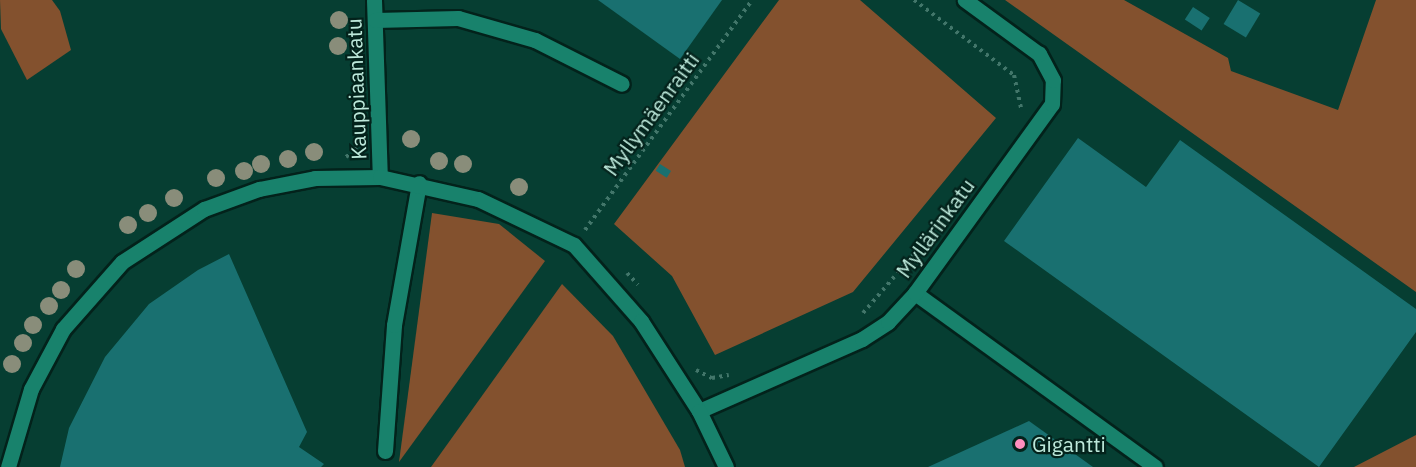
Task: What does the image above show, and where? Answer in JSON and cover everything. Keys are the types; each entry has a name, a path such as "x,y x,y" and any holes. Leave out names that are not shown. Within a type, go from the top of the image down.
{"street":[{"name":"Kauppiaankatu","path":"374,0 380,177"},
{"name":"Myllärinkatu","path":"699,411 862,339 888,322 915,293 1052,104 1053,80 1038,54 965,0"},
{"path":"375,20 458,18 535,39 622,84"},
{"path":"8,467 31,389 63,329 122,262 204,209 259,189 315,178 380,177 419,183 478,199 574,245 641,321 699,411 726,467"},
{"path":"385,451 394,325 419,183"},
{"path":"915,293 1155,467"}],"path":[{"name":"Myllymäenraitti","path":"574,245 752,0"},
{"path":"914,0 1014,75 1023,107 1017,117"},
{"path":"870,307 937,227"}],"shaded area":[{"path":"0,0 52,0 60,11 71,50 27,80 1,29"},
{"path":"779,0 860,0 996,118 853,292 715,355 672,276 614,224"},
{"path":"1005,0 1124,0 1228,58 1231,71 1338,110 1376,0 1416,0 1416,292"},
{"path":"432,213 499,224 545,261 399,462"},
{"path":"562,284 613,336 680,450 685,467 431,467"},
{"path":"1416,435 1416,467 1354,467"}],"building":[{"path":"598,0 722,0 680,59"},
{"path":"1238,0 1260,13 1246,37 1224,24"},
{"path":"1193,7 1210,18 1202,30 1185,20"},
{"path":"1078,138 1146,187 1180,140 1416,309 1416,332 1319,467 1004,241"},
{"path":"660,164 671,171 667,178 656,171"},
{"path":"229,254 307,432 299,447 324,464 321,467 60,467 69,428 105,357 149,304 198,270"},
{"name":"Gigantti","path":"1029,421 1093,467 928,467"}],"place":[{"name":"Gigantti","path":"1020,444"}]}
